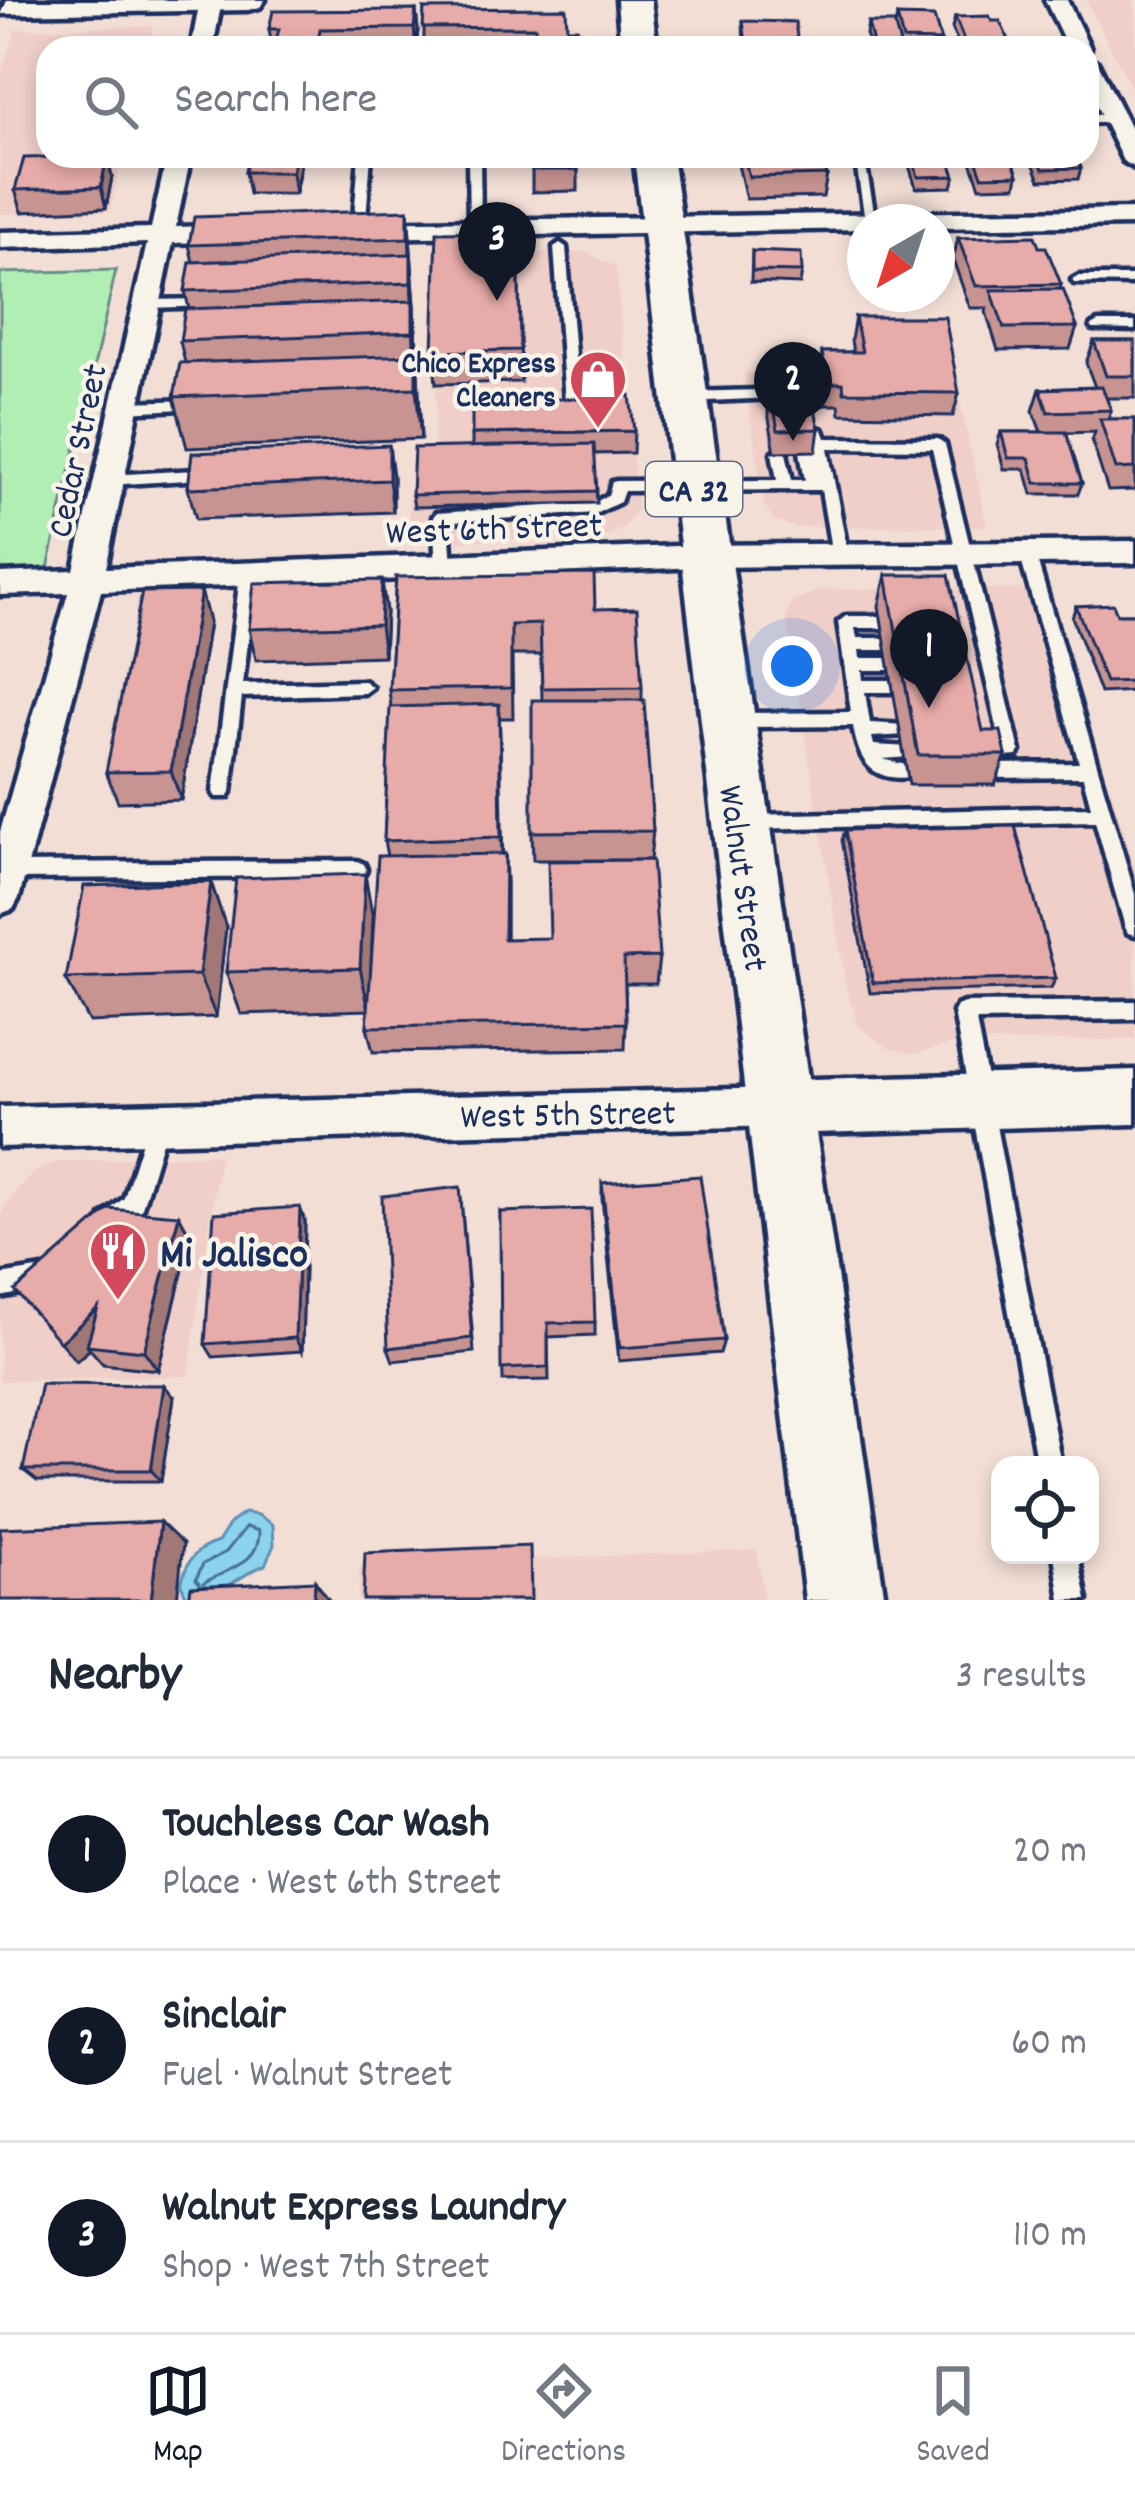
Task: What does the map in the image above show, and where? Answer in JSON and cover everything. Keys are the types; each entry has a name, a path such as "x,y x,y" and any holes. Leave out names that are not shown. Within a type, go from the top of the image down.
{"main road":[{"path":"0,4 248,0"},
{"path":"634,0 638,36"},
{"name":"Walnut Street","path":"654,168 844,1600"}],"street":[{"path":"204,36 211,0"},
{"path":"1056,0 1073,36"},
{"path":"1099,97 1124,130 1135,161"},
{"name":"Cedar Street","path":"4,884 86,583 176,168"},
{"path":"955,219 1135,217"},
{"path":"348,230 847,220"},
{"path":"0,240 270,232"},
{"name":"West 6th Street","path":"0,584 702,556 1135,552"},
{"name":"West 5th Street","path":"0,1127 1135,1097"}],"lane":[{"path":"348,230 362,168"},
{"path":"474,168 476,227"},
{"path":"861,172 868,204"},
{"path":"560,248 572,402"},
{"path":"1079,280 1135,280"},
{"path":"147,304 226,302"},
{"path":"1097,326 1135,326"},
{"path":"769,394 772,413"},
{"path":"682,398 804,394 820,485 840,555"},
{"path":"125,406 209,405"},
{"path":"814,447 938,444 979,622 980,664 996,730 1011,752 971,752"},
{"path":"779,452 785,485"},
{"path":"109,480 235,473"},
{"path":"444,567 441,517 598,508 615,499 617,486 820,485"},
{"path":"1027,553 1135,926"},
{"path":"222,792 248,576"},
{"path":"881,622 846,622 866,752 876,764 905,762"},
{"path":"957,622 979,622"},
{"path":"851,654 885,644"},
{"path":"851,654 888,664"},
{"path":"856,686 892,686"},
{"path":"234,691 364,687"},
{"path":"724,720 900,730"},
{"path":"993,771 1089,770"},
{"path":"738,822 1102,814"},
{"path":"4,884 357,869"},
{"path":"1047,1456 964,1012 1135,1010"},
{"path":"0,1286 37,1283 134,1204 158,1122"},
{"path":"1068,1564 1074,1600"}],"shaded area":[{"path":"1086,0 1135,0 1135,95"},
{"path":"153,26 151,36 36,36 36,168 120,168 110,211 0,214 0,75 16,29"},
{"path":"585,252 616,267 637,509 623,528 606,537 408,542 412,458 434,457 440,254"},
{"path":"744,373 954,375 987,526 794,527 774,521 764,504"},
{"path":"821,589 1037,589 1094,789 1111,789 1135,870 1135,1039 955,1043 915,1054 888,1048 859,1026 847,992 786,618 792,603"},
{"path":"220,1154 188,1376 0,1381 0,1223 18,1188 35,1172 58,1162"},
{"path":"757,1550 764,1600 358,1600 360,1566"}],"green space":[{"path":"116,270 48,568 0,570 0,273"}],"water":[{"path":"244,1513 273,1525 274,1545 265,1565 219,1591 187,1598 181,1584 189,1562 197,1552 218,1542 231,1522"}],"building":[{"path":"566,8 567,28 577,28 577,36 535,36 535,27 423,28 424,9"},
{"path":"416,10 414,28 320,29 319,36 277,36 279,29 269,29 273,11"},
{"path":"897,16 934,17 940,36 902,36"},
{"path":"989,16 1000,21 1007,36 962,36 955,17"},
{"path":"743,21 795,22 797,36 745,36"},
{"path":"868,23 894,23 898,36 871,36"},
{"path":"24,158 36,158 36,168 105,168 101,187 15,190"},
{"path":"246,168 293,168 292,172 245,172"},
{"path":"532,168 578,168 578,170"},
{"path":"747,168 825,168 827,175 749,177"},
{"path":"915,168 952,168 955,176 918,177"},
{"path":"979,168 1015,168 1018,175 982,176"},
{"path":"408,210 408,238 189,245 194,217"},
{"path":"518,231 520,350 433,352 437,232"},
{"path":"1035,236 1039,247 1046,247 1061,284 976,286 958,238"},
{"path":"752,251 801,253 802,272 752,271"},
{"path":"411,254 411,283 185,291 190,262"},
{"path":"1063,289 1077,327 1004,328 991,290"},
{"path":"413,301 413,332 180,341 185,309"},
{"path":"855,317 945,317 959,393 844,392 843,383 827,383 822,352 862,352"},
{"path":"1094,341 1135,341 1135,376 1106,376"},
{"path":"416,355 416,388 174,397 180,363"},
{"path":"1102,387 1111,410 1048,412 1040,389"},
{"path":"811,390 819,429 778,430 771,391"},
{"path":"630,395 634,431 472,434 472,404"},
{"path":"1100,419 1135,419 1135,468 1116,469"},
{"path":"1001,432 1066,432 1082,483 1036,483 1029,458 1008,458"},
{"path":"594,444 597,491 412,495 414,448"},
{"path":"389,445 389,480 188,488 192,453"},
{"path":"594,574 595,609 637,608 642,687 542,688 540,624 511,625 511,688 389,690 396,577"},
{"path":"886,575 949,575 983,731 1001,731 1006,755 918,755"},
{"path":"382,580 380,625 249,629 254,583"},
{"path":"201,591 171,771 106,772 142,592"},
{"path":"1113,604 1117,614 1135,614 1135,681 1105,682 1076,606"},
{"path":"532,700 644,700 653,831 532,832"},
{"path":"499,704 501,837 384,841 390,707"},
{"path":"1015,826 1056,978 873,983 845,830"},
{"path":"505,854 504,939 550,938 548,861 652,860 659,957 624,958 626,1023 367,1027 378,856"},
{"path":"365,874 360,968 226,972 236,878"},
{"path":"211,882 199,975 66,979 84,886"},
{"path":"700,1176 724,1340 620,1348 602,1183"},
{"path":"460,1187 472,1338 388,1348 382,1196"},
{"path":"300,1207 295,1338 205,1344 214,1213"},
{"path":"109,1209 179,1215 144,1351 87,1345 98,1308 60,1342 15,1291"},
{"path":"591,1209 595,1322 548,1323 548,1367 501,1369 500,1212"},
{"path":"41,1384 164,1385 151,1470 23,1470"},
{"path":"160,1522 151,1600 0,1600 0,1528"},
{"path":"530,1546 531,1600 363,1600 365,1553"},
{"path":"315,1581 314,1600 189,1600 191,1587"}],"railway":[{"path":"0,10 4,0"}],"place":[{"name":"Walnut Express Laundry","path":"497,301"},
{"name":"Chico Express Cleaners","path":"598,430"},
{"name":"Sinclair","path":"793,441"},
{"name":"Touchless Car Wash","path":"929,708"},
{"name":"Mi Jalisco","path":"118,1302"}]}
